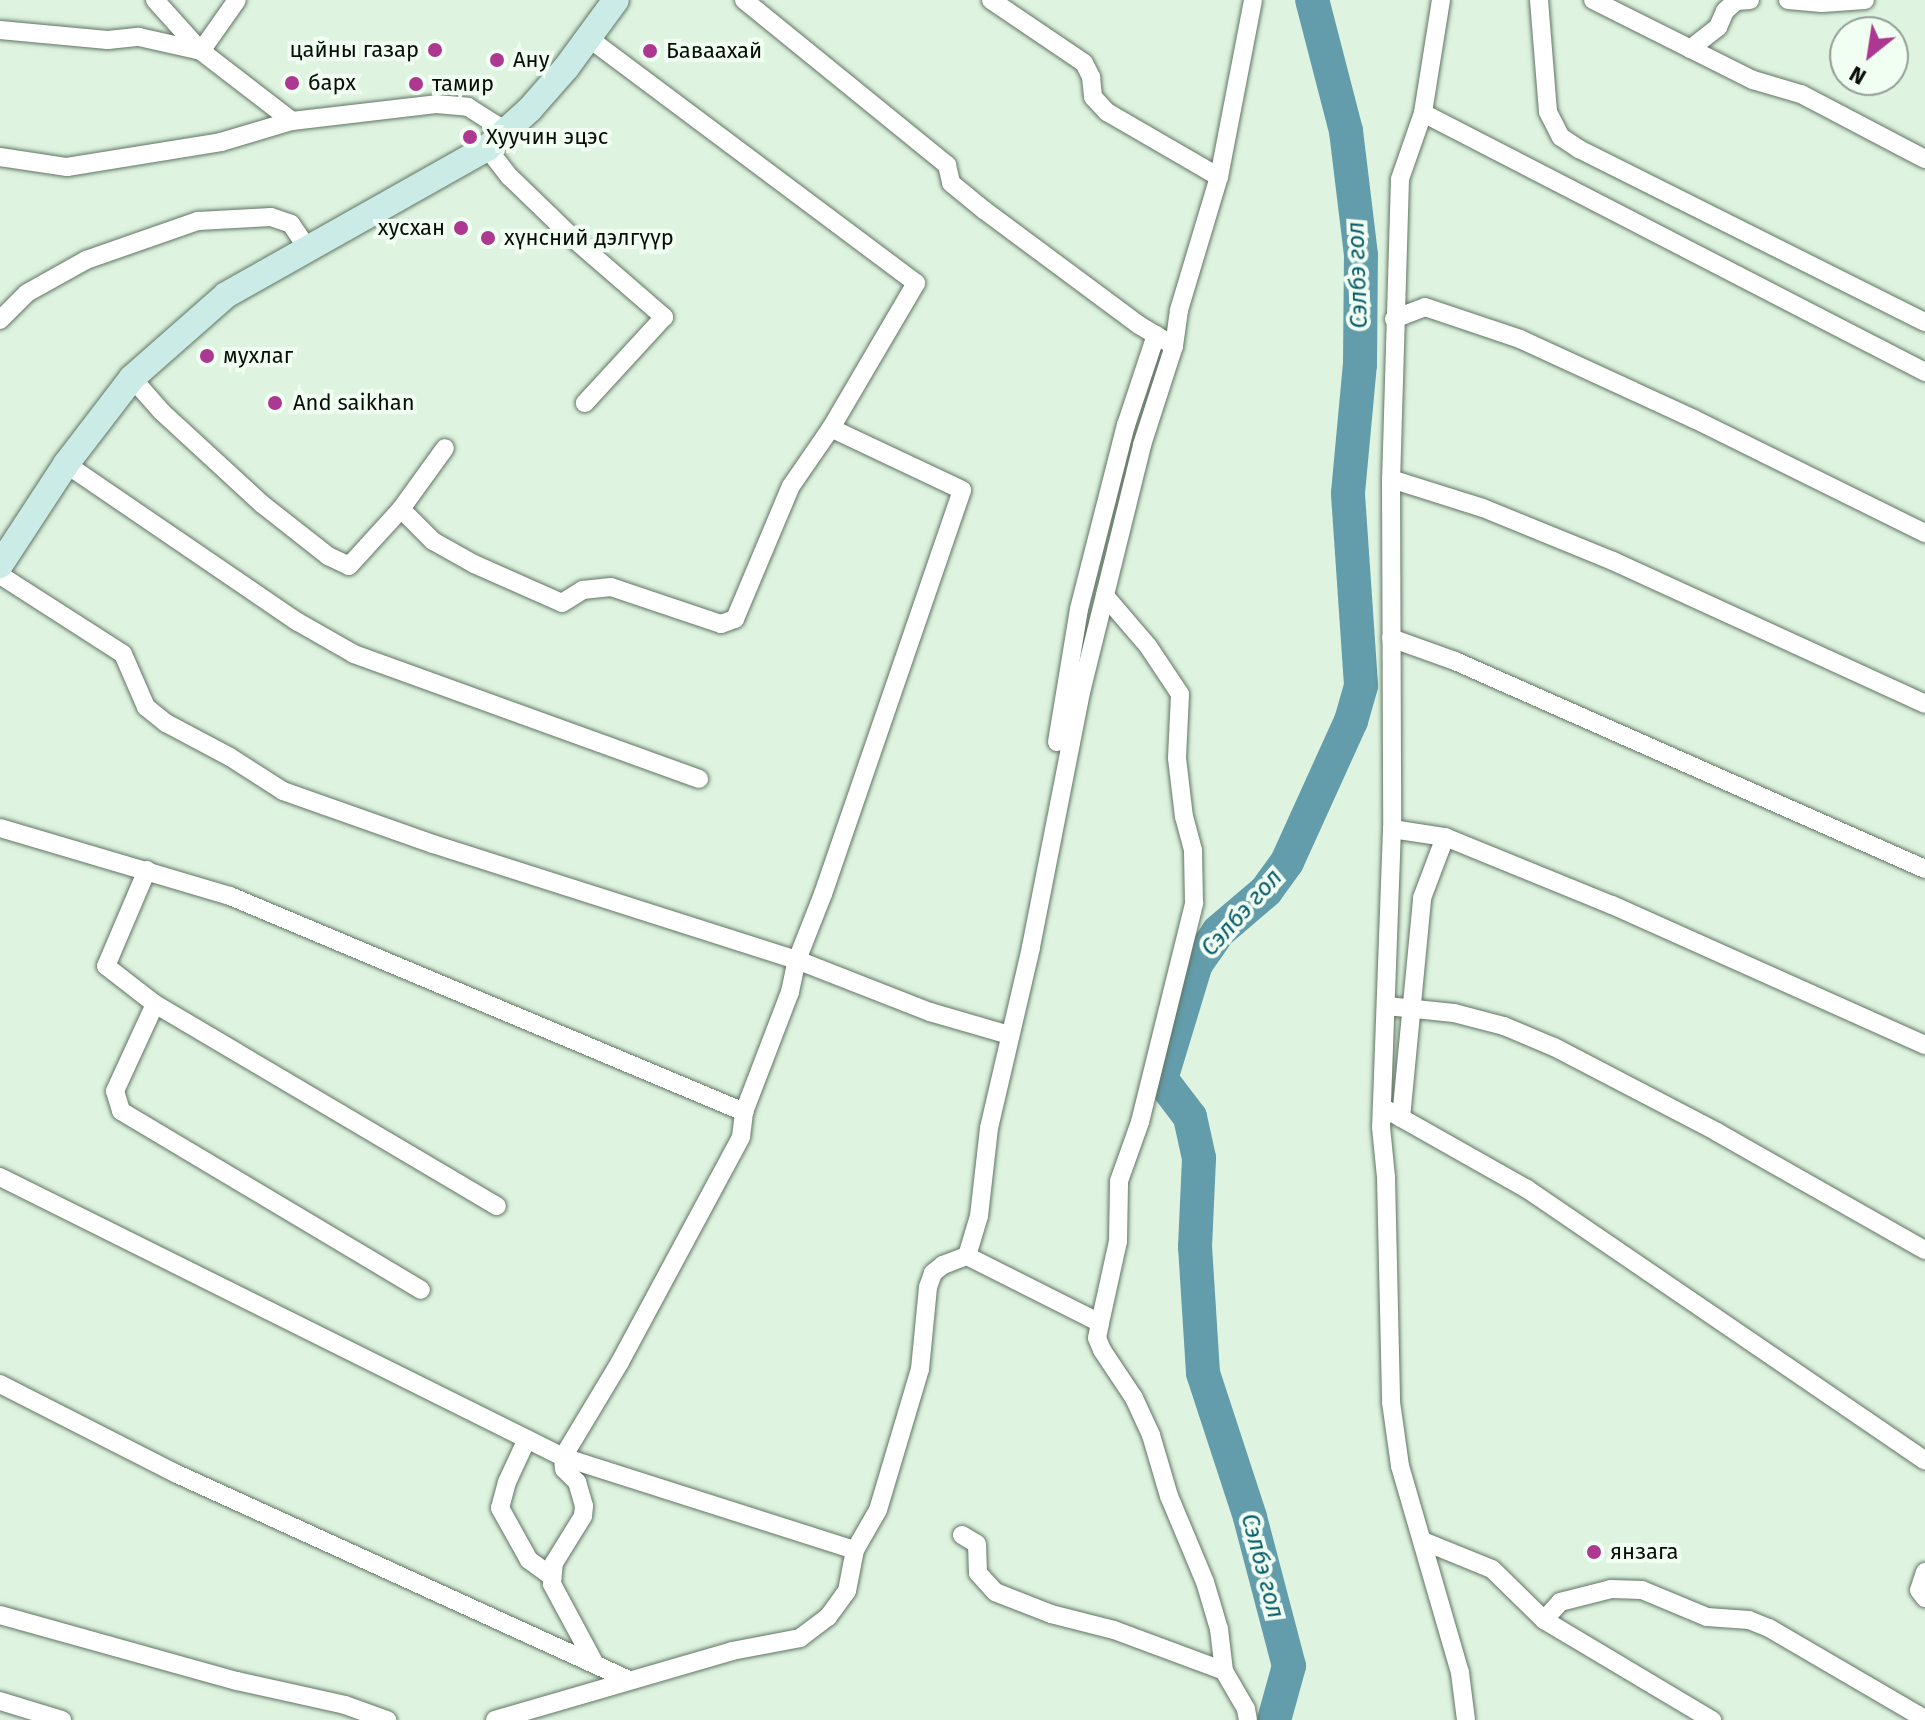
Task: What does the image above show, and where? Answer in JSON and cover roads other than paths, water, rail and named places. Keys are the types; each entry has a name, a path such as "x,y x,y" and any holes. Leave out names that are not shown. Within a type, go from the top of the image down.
{"main road":[{"path":"0,565 66,464 132,378 226,295 496,140 530,109 616,0"}],"street":[{"path":"155,0 201,51 292,121"},
{"path":"201,51 237,0"},
{"path":"744,0 947,165 951,183 984,210 1174,346"},
{"path":"991,0 1084,63 1091,77 1093,97 1107,112 1219,177"},
{"path":"967,1256 979,1216 989,1128 1031,947 1054,819 1072,755 1081,692 1142,445 1174,346 1179,310 1219,177 1253,0"},
{"path":"1441,0 1423,113 1400,179 1391,479 1392,829 1382,1107 1391,1402 1400,1466 1460,1673 1466,1720"},
{"path":"1539,0 1548,112 1552,125 1561,137 1579,149 1925,322"},
{"path":"1593,0 1753,80 1801,94 1925,159"},
{"path":"1690,49 1718,27 1725,11 1736,1 1750,0"},
{"path":"1788,0 1865,0"},
{"path":"0,30 108,40 139,37 201,51"},
{"path":"401,509 433,541 474,564 562,603 583,590 611,587 721,624 735,619 791,486 831,428 916,283 588,38"},
{"path":"0,157 67,167 221,142 292,121 436,104 468,107 496,140 521,187 664,317 585,403"},
{"path":"1423,113 1925,372"},
{"path":"0,320 27,293 86,260 198,221 271,217 291,224 308,249"},
{"path":"1394,319 1425,307 1520,339 1694,419 1925,533"},
{"path":"1057,742 1079,609 1126,425 1156,335"},
{"path":"132,378 162,412 262,504 328,556 349,566 401,509 445,448"},
{"path":"595,1664 562,1606 551,1576 554,1563 583,1516 584,1506 577,1482 564,1469 563,1457 682,1249 741,1137 744,1112 790,992 797,960 823,894 962,490 831,428"},
{"path":"66,464 298,622 354,654 699,779"},
{"path":"1391,479 1483,508 1613,561 1925,704"},
{"path":"0,575 123,654 146,707 166,723 283,791 433,844 797,960 930,1012 1009,1035"},
{"path":"1105,596 1148,646 1180,694 1177,758 1184,817 1193,850 1195,885 1194,903 1140,1122 1119,1181 1118,1241 1097,1338 1134,1398 1151,1435 1169,1496 1205,1582 1219,1629 1224,1671 1246,1709 1248,1720"},
{"path":"1391,638 1470,667 1925,869"},
{"path":"0,828 230,896 744,1112"},
{"path":"1392,829 1445,837 1612,905 1925,1045"},
{"path":"1401,1118 1422,898 1445,837"},
{"path":"147,870 106,966 155,1004 497,1206"},
{"path":"155,1004 115,1091 121,1111 421,1290"},
{"path":"1387,1006 1454,1013 1504,1026 1554,1047 1717,1132 1925,1250"},
{"path":"1382,1107 1527,1189 1925,1461"},
{"path":"0,1177 563,1457 855,1550"},
{"path":"495,1720 732,1651 800,1638 828,1617 847,1591 855,1550 878,1510 920,1369 928,1287 933,1273 954,1258 967,1256 1100,1323"},
{"path":"0,1384 177,1474 629,1680"},
{"path":"527,1439 507,1482 500,1508 529,1560 551,1576"},
{"path":"962,1535 977,1544 978,1573 995,1592 1224,1671"},
{"path":"1423,1541 1492,1569 1544,1620 1712,1720"},
{"path":"1925,1572 1919,1590 1925,1598"},
{"path":"1544,1620 1560,1602 1611,1589 1642,1590 1707,1617 1749,1620 1769,1628 1925,1719"},
{"path":"0,1615 237,1681 345,1705 387,1720"},
{"path":"0,1701 62,1720"}],"waterway":[{"name":"Сэлбэ гол","path":"1274,1720 1289,1666 1250,1517 1203,1373 1195,1247 1199,1158 1190,1117 1161,1079 1196,964 1218,932 1266,891 1287,862 1351,721 1361,685 1348,493 1360,364 1361,255 1346,131 1312,0"}],"place":[{"name":"цайны газар","path":"435,50"},
{"name":"Баваахай","path":"650,51"},
{"name":"Ану","path":"497,60"},
{"name":"барх","path":"292,83"},
{"name":"тамир","path":"416,84"},
{"name":"Хуучин эцэс","path":"470,137"},
{"name":"хусхан","path":"461,228"},
{"name":"хүнсний дэлгүүр","path":"488,238"},
{"name":"мухлаг","path":"207,356"},
{"name":"And saikhan","path":"275,403"},
{"name":"янзага","path":"1594,1552"}]}
